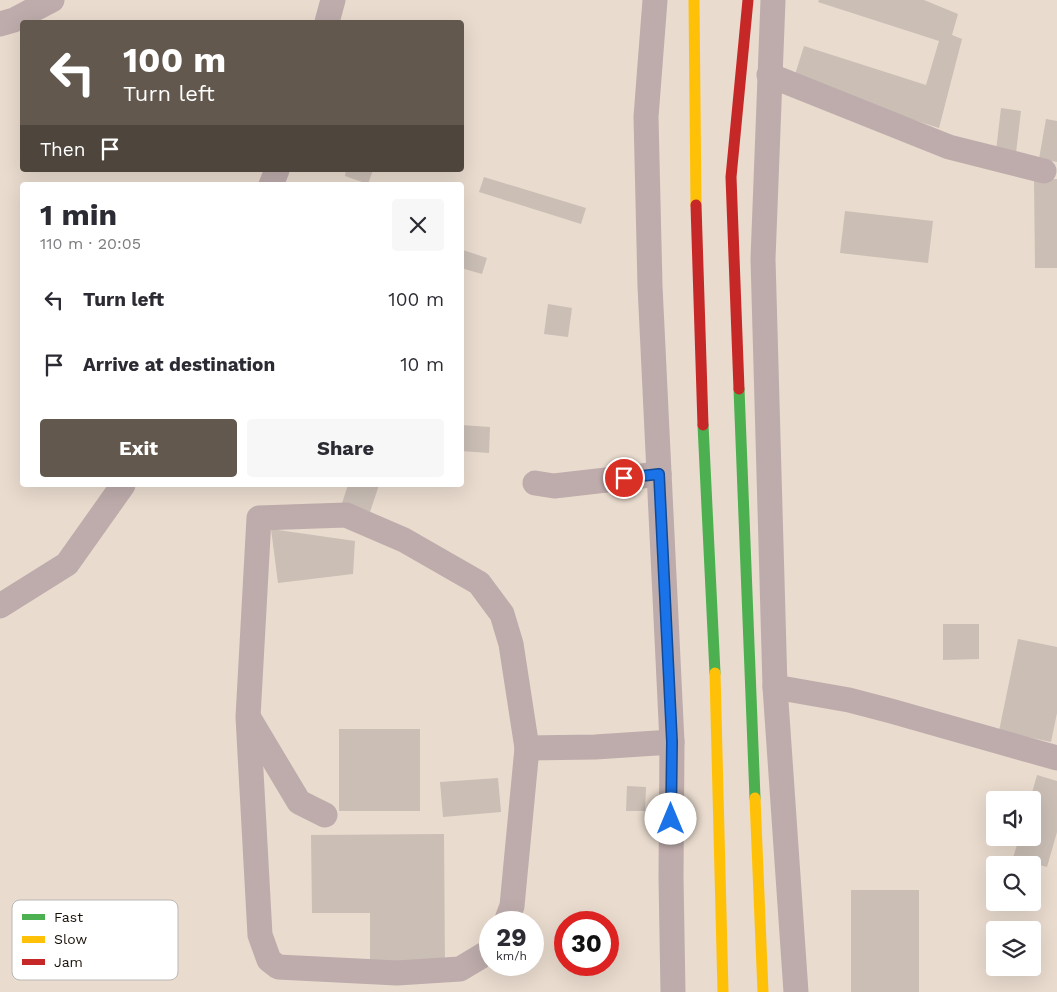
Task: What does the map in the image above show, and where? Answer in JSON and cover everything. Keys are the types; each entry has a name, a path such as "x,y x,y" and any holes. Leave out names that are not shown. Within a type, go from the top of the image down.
{"highway":[{"path":"694,0 696,265 717,725 723,992"},
{"path":"748,0 731,177 763,992"}],"street":[{"path":"0,24 14,20 52,0"},
{"path":"328,20 333,0"},
{"path":"655,0 646,117 650,286 672,742 671,877 673,992"},
{"path":"773,0 763,259 775,687 796,992"},
{"path":"769,75 948,147 1044,172"},
{"path":"535,483 554,486 659,474"},
{"path":"0,606 67,564 122,487"},
{"path":"479,958 460,969 397,973 278,967 270,960 260,935 248,718 259,518 346,515 404,540 479,583 502,614 511,644 527,748 510,911"},
{"path":"775,687 874,707 1057,758"},
{"path":"248,718 299,802 325,815"},
{"path":"527,748 595,747 672,742"}],"building":[{"path":"819,0 924,0 958,14 952,35 962,39 939,128 793,81 804,46 926,85 939,41 818,2"},
{"path":"1001,108 1021,111 1016,153 996,151"},
{"path":"1046,119 1057,121 1057,162 1039,159"},
{"path":"346,172 372,172 369,182 362,182 345,176"},
{"path":"484,177 586,208 581,224 479,192"},
{"path":"1034,179 1057,179 1057,268 1035,268"},
{"path":"845,211 933,221 928,263 840,253"},
{"path":"464,250 487,258 482,274 464,269"},
{"path":"548,304 572,308 568,337 544,334"},
{"path":"464,425 490,427 489,453 464,451"},
{"path":"347,487 378,487 370,512 342,503"},
{"path":"271,529 355,541 353,574 278,583"},
{"path":"943,624 979,624 979,659 943,660"},
{"path":"1018,639 1057,647 1057,713 1051,742 999,731"},
{"path":"339,729 420,729 420,811 339,811"},
{"path":"1037,775 1057,781 1057,832 1047,867 1041,865 1041,856 1014,856 1017,846 1041,846 1041,791 1033,791"},
{"path":"498,778 501,812 443,817 440,782"},
{"path":"627,786 646,787 645,811 626,811"},
{"path":"444,834 445,967 370,968 370,913 312,913 311,835"},
{"path":"851,890 919,890 919,992 851,992"}],"traffic: fast":[{"path":"739,389 755,798"},
{"path":"703,425 715,673"}],"traffic: slow":[{"path":"694,0 696,205"},
{"path":"715,673 723,992"},
{"path":"755,798 763,992"}],"traffic: jam":[{"path":"739,389 731,177 748,0"},
{"path":"696,205 703,425"}],"route":[{"path":"624,478 659,474 672,742 671,819"}]}
